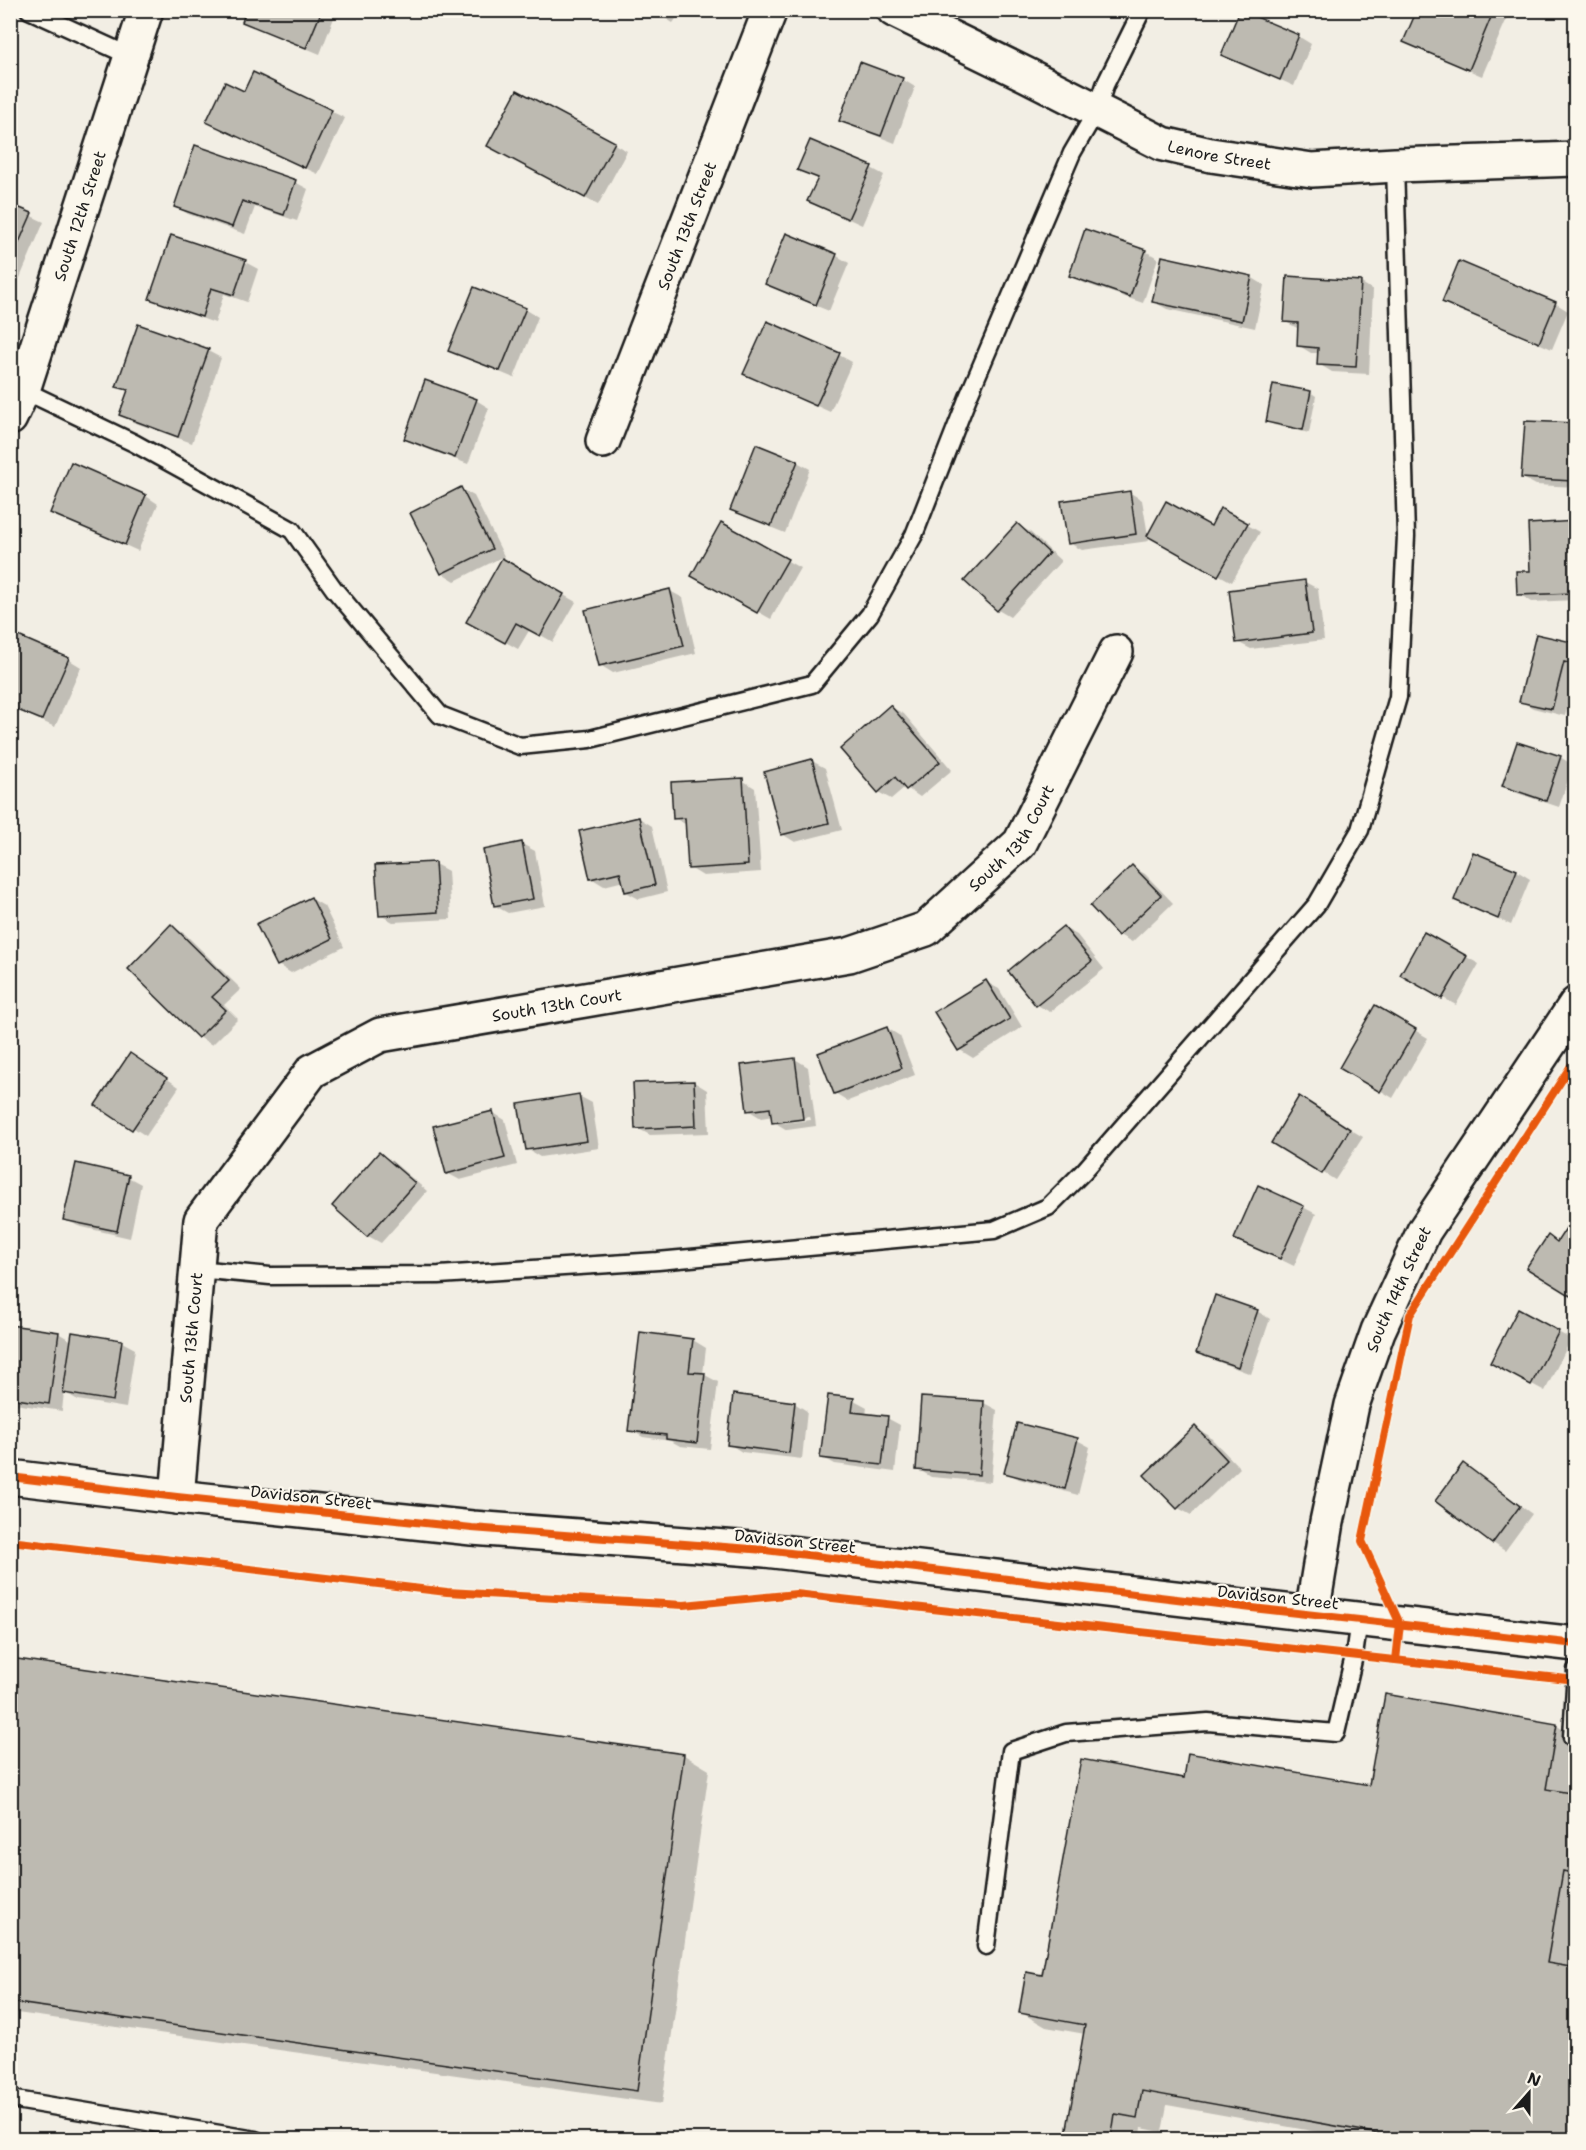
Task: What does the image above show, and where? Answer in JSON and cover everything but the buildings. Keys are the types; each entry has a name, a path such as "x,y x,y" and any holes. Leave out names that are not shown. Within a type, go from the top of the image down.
{"street":[{"name":"South 12th Street","path":"15,397 132,57 146,10"},
{"name":"South 13th Street","path":"603,441 770,10"},
{"name":"Lenore Street","path":"894,10 1163,144 1211,155 1312,170 1575,159"},
{"name":"South 13th Court","path":"177,1497 201,1220 312,1071 380,1035 849,954 926,928 1020,843 1116,652"},
{"name":"South 14th Street","path":"1312,1614 1327,1522 1352,1405 1378,1330 1424,1231 1575,1004"},
{"name":"Davidson Street","path":"10,1477 472,1528 765,1550 1575,1644"}],"lane":[{"path":"29,10 132,57"},
{"path":"15,397 134,443 292,530 334,589 440,715 520,746 590,739 812,684 870,614 914,535 968,396 1072,153 1098,110 1106,85 1142,10"},
{"path":"197,1269 270,1276 439,1275 658,1261 994,1230 1048,1207 1084,1171 1317,904 1360,830 1398,697 1406,536 1395,165"},
{"path":"986,1946 1011,1751 1066,1733 1208,1722 1336,1733 1354,1656 1359,1620"},
{"path":"1575,1670 1572,1737 1575,1738"},
{"path":"10,2099 256,2139"}],"cycle path":[{"path":"1396,1660 1400,1624 1362,1541 1410,1315 1576,1058"},
{"path":"10,1477 472,1528 765,1550 1576,1644"},
{"path":"10,1541 447,1592 684,1605 796,1594 1576,1680"}]}
